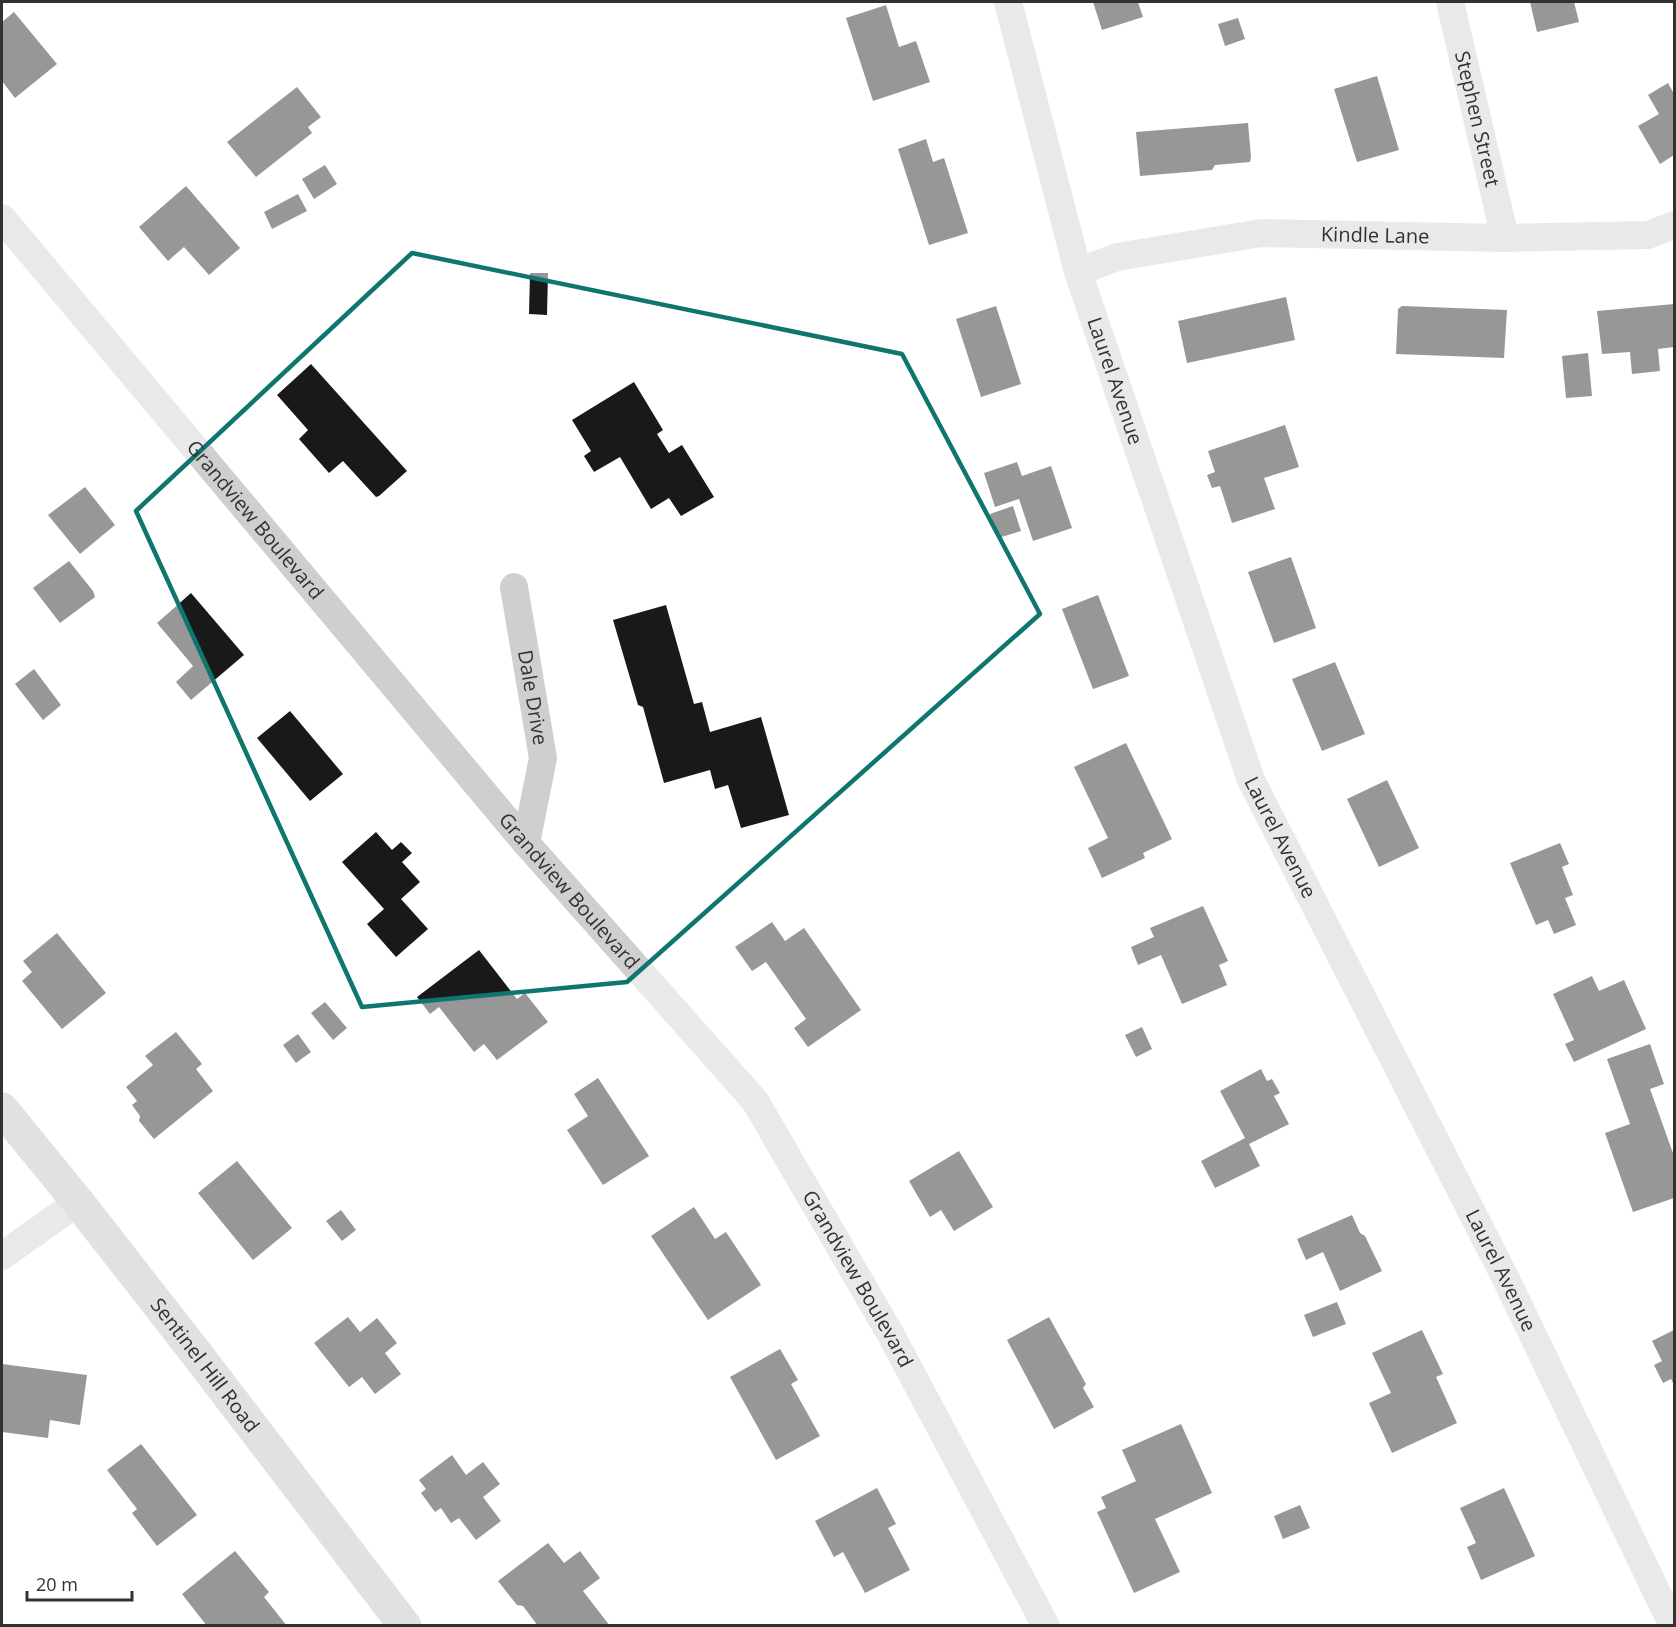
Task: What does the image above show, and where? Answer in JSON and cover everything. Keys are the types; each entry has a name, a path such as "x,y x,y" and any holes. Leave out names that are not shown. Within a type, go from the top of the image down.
{"main road":[{"name":"Sentinel Hill Road","path":"2,1109 78,1202 405,1626"}],"street":[{"name":"Laurel Avenue","path":"1008,2 1078,272 1251,780 1504,1275 1673,1626"},
{"name":"Stephen Street","path":"1450,2 1505,238"},
{"name":"Kindle Lane","path":"1078,272 1117,257 1261,233 1505,238 1648,235 1674,225"},
{"name":"Grandview Boulevard","path":"4,226 526,843 755,1101 891,1335 1046,1626"},
{"name":"Dale Drive","path":"514,587 543,758 526,843"},
{"path":"2,1256 78,1202"}],"highlighted area":[{"path":"412,253 902,354 1040,614 627,982 362,1007 136,511"}],"building":[{"path":"1093,2 1138,2 1143,17 1102,30"},
{"path":"1530,2 1574,2 1579,22 1537,32"},
{"path":"886,5 899,47 916,41 930,82 873,101 846,18"},
{"path":"14,12 57,64 15,98 2,81 2,22"},
{"path":"1238,18 1245,39 1225,46 1218,24"},
{"path":"1377,76 1399,150 1357,162 1334,89"},
{"path":"1668,83 1674,94 1674,155 1660,164 1638,126 1659,114 1648,95"},
{"path":"297,87 321,117 308,127 312,133 256,177 227,142"},
{"path":"1248,123 1250,162 1215,165 1212,170 1140,176 1136,132"},
{"path":"926,139 933,162 944,158 968,233 929,245 898,149"},
{"path":"325,165 337,184 314,199 302,179"},
{"path":"186,186 240,248 209,275 184,247 168,261 139,227"},
{"path":"298,194 307,211 272,229 264,212"},
{"path":"530,273 548,273 547,315 529,314"},
{"path":"1286,297 1295,340 1187,363 1178,321"},
{"path":"1674,304 1674,347 1658,349 1660,371 1632,374 1630,352 1602,354 1597,311"},
{"path":"996,306 1021,384 981,397 956,319"},
{"path":"1402,306 1507,310 1504,358 1396,354 1398,309"},
{"path":"1588,353 1592,396 1566,398 1562,356"},
{"path":"311,364 407,471 379,496 376,497 343,461 329,473 299,439 308,430 277,395"},
{"path":"634,382 663,430 657,434 669,453 682,445 714,497 681,516 669,498 651,509 620,457 594,472 584,456 591,451 572,420"},
{"path":"1285,425 1299,467 1264,478 1275,509 1232,523 1220,486 1212,488 1207,475 1215,472 1208,451"},
{"path":"1017,462 1022,476 1051,466 1072,528 1033,541 1019,499 995,507 984,473"},
{"path":"85,487 115,525 80,554 48,515"},
{"path":"1013,506 1021,531 998,538 990,514"},
{"path":"1291,557 1316,628 1274,643 1248,572"},
{"path":"69,561 93,591 95,597 60,623 33,588"},
{"path":"191,593 244,655 191,700 176,682 193,666 157,623"},
{"path":"1098,595 1129,676 1093,689 1062,609"},
{"path":"666,605 694,704 702,702 710,732 761,717 789,815 741,828 728,785 715,789 710,770 664,783 643,707 638,705 613,620"},
{"path":"1335,662 1365,734 1322,751 1292,679"},
{"path":"34,669 61,705 43,720 15,684"},
{"path":"290,711 343,774 310,801 257,738"},
{"path":"1126,743 1172,839 1143,853 1145,858 1102,878 1088,848 1108,838 1074,767"},
{"path":"1387,780 1419,848 1379,867 1347,799"},
{"path":"376,832 392,850 401,842 412,853 402,862 420,882 401,899 428,929 396,957 367,924 384,909 342,862"},
{"path":"1560,843 1569,864 1562,867 1573,895 1565,898 1576,925 1554,934 1548,920 1536,925 1510,863"},
{"path":"1203,906 1228,961 1219,965 1227,985 1182,1004 1161,955 1138,965 1131,947 1154,937 1150,928"},
{"path":"772,922 785,941 804,928 861,1010 808,1047 794,1028 806,1019 766,962 752,971 735,947"},
{"path":"57,933 106,993 62,1029 22,981 32,972 23,961"},
{"path":"479,950 517,999 525,993 548,1022 497,1060 484,1044 474,1052 439,1007 430,1014 417,997"},
{"path":"1592,976 1599,991 1624,980 1646,1029 1574,1062 1565,1044 1574,1040 1553,994"},
{"path":"325,1002 347,1028 333,1040 311,1013"},
{"path":"1142,1027 1152,1049 1136,1057 1125,1035"},
{"path":"176,1032 202,1064 196,1069 213,1091 154,1139 139,1121 140,1116 132,1105 137,1101 126,1087 153,1065 145,1056"},
{"path":"298,1034 311,1052 296,1063 283,1045"},
{"path":"1650,1044 1664,1084 1650,1089 1674,1156 1674,1198 1633,1212 1605,1133 1630,1124 1607,1059"},
{"path":"1261,1069 1267,1081 1272,1079 1280,1093 1274,1096 1289,1124 1249,1144 1260,1166 1215,1188 1201,1161 1245,1138 1220,1091"},
{"path":"598,1078 649,1156 603,1185 567,1130 588,1116 574,1094"},
{"path":"959,1151 993,1207 954,1231 941,1210 930,1217 909,1181"},
{"path":"237,1161 292,1228 253,1260 198,1193"},
{"path":"694,1207 715,1239 726,1232 761,1285 708,1320 651,1236"},
{"path":"341,1210 356,1230 342,1241 326,1221"},
{"path":"1352,1215 1382,1271 1340,1291 1323,1252 1306,1260 1297,1239"},
{"path":"1337,1302 1346,1324 1313,1337 1304,1315"},
{"path":"348,1317 360,1332 377,1318 397,1343 385,1353 401,1374 375,1394 362,1377 349,1387 314,1343"},
{"path":"1049,1317 1086,1384 1083,1388 1094,1407 1054,1429 1007,1340"},
{"path":"1422,1330 1443,1374 1436,1377 1457,1423 1392,1453 1369,1403 1391,1393 1372,1353"},
{"path":"1674,1330 1674,1385 1671,1379 1663,1383 1654,1365 1662,1361 1652,1341"},
{"path":"780,1349 798,1380 791,1384 820,1436 776,1460 730,1377"},
{"path":"2,1364 87,1375 80,1425 50,1420 48,1438 2,1432"},
{"path":"1181,1424 1212,1493 1155,1519 1180,1572 1134,1593 1097,1512 1106,1508 1101,1497 1136,1481 1122,1450"},
{"path":"141,1444 197,1515 157,1546 132,1513 137,1509 107,1470"},
{"path":"452,1455 466,1475 483,1462 500,1484 483,1497 501,1521 476,1540 459,1518 451,1523 441,1508 435,1512 421,1493 426,1489 419,1480"},
{"path":"877,1488 896,1524 888,1528 910,1570 865,1593 843,1552 834,1557 815,1521"},
{"path":"1504,1488 1535,1556 1481,1580 1467,1547 1476,1543 1460,1508"},
{"path":"1300,1505 1310,1528 1283,1539 1274,1516"},
{"path":"548,1543 564,1563 580,1551 600,1578 583,1591 610,1626 538,1626 523,1606 517,1605 498,1581"},
{"path":"235,1551 269,1592 264,1597 287,1626 207,1626 182,1594"}]}
